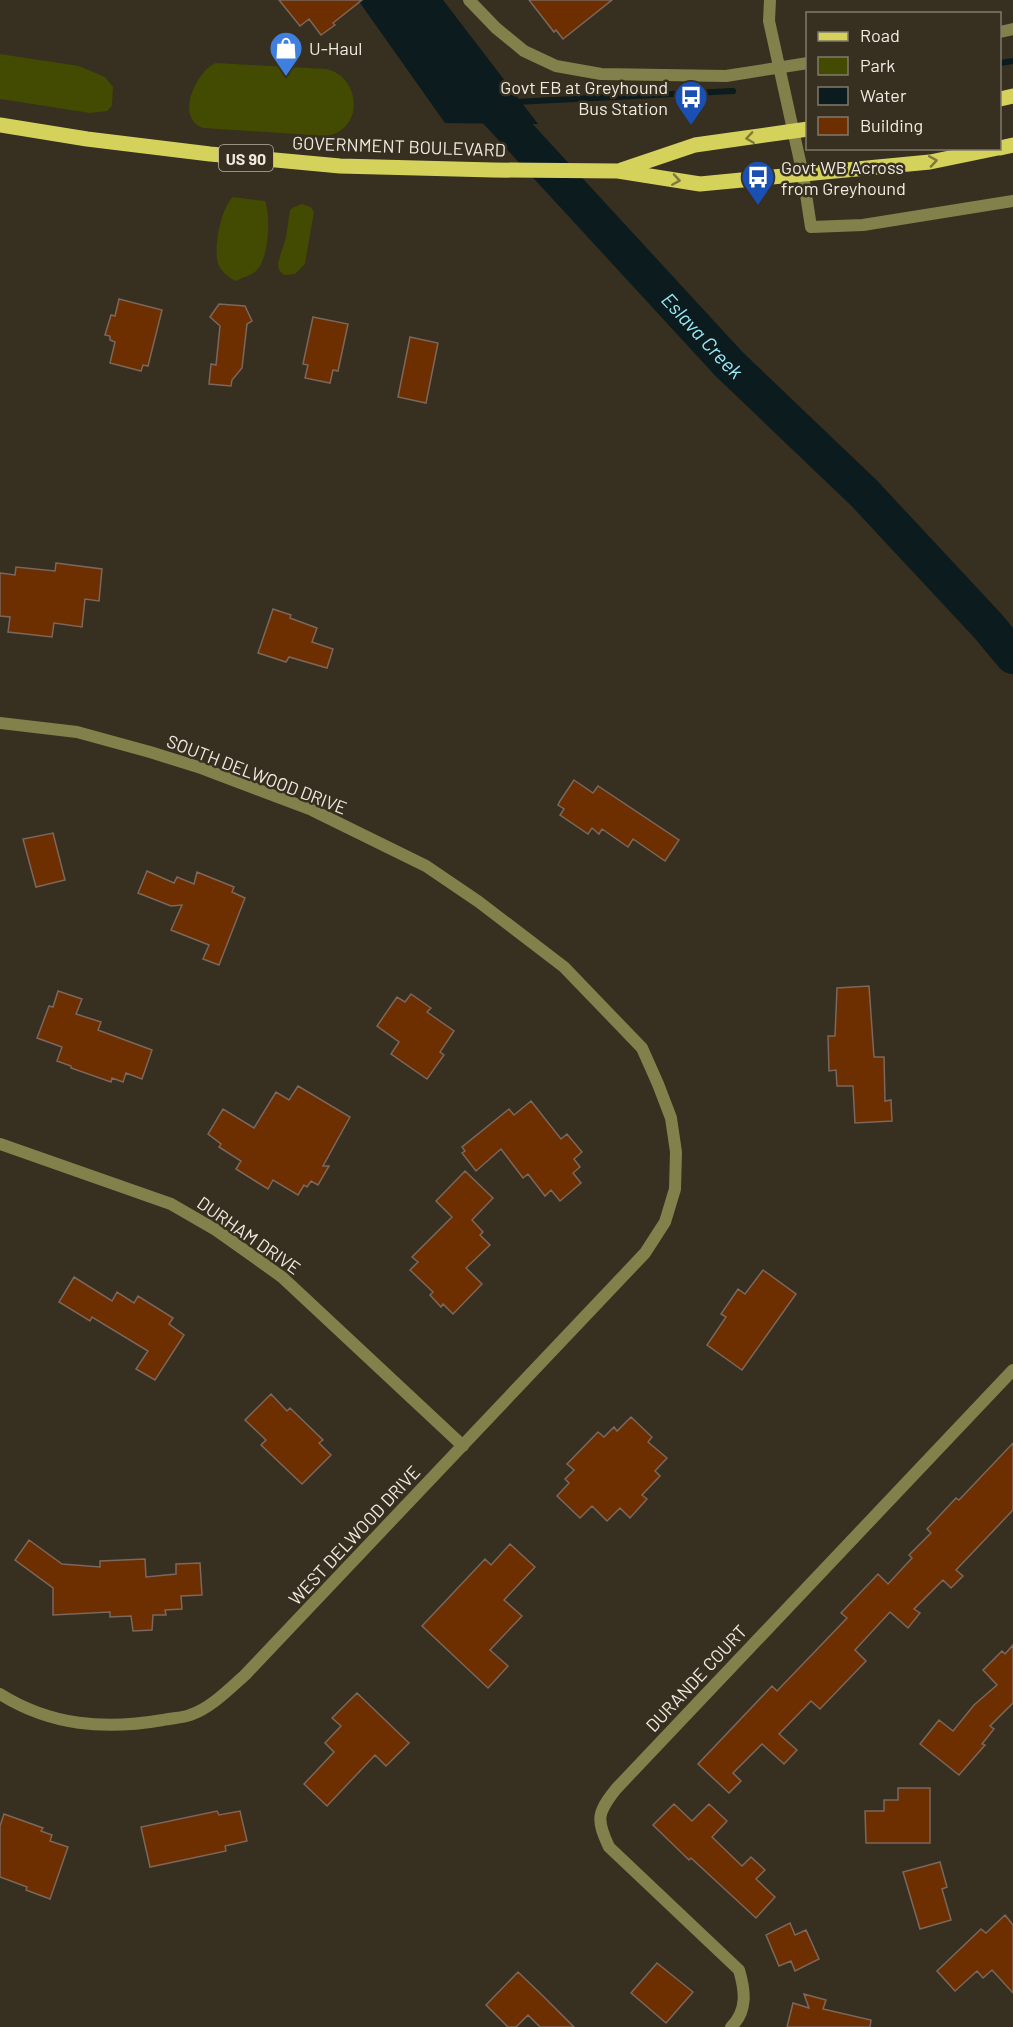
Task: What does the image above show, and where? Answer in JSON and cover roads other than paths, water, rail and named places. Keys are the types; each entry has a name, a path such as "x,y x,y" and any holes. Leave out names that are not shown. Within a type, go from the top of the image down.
{"main road":[{"name":"GOVERNMENT BOULEVARD","path":"0,125 87,139 226,156 340,166 618,171 700,184 930,162 989,150"},
{"name":"GOVERNMENT BOULEVARD","path":"618,171 695,145 800,130"}],"street":[{"path":"469,0 496,28 524,51 556,66 602,74 726,76 806,63"},
{"path":"770,0 769,21 779,68 800,130 803,174 811,227 863,225 1013,201"},
{"name":"SOUTH DELWOOD DRIVE","path":"0,723 77,732 198,767 312,810 426,866 479,902 564,967 642,1048 671,1118 676,1152 675,1190 665,1222"},
{"name":"DURHAM DRIVE","path":"0,1144 171,1204 216,1230 282,1276 463,1446"},
{"name":"WEST DELWOOD DRIVE","path":"0,1694 13,1702 57,1719 96,1725 130,1726 190,1715 213,1702 245,1675 645,1253 665,1222"},
{"name":"DURANDE COURT","path":"731,2027 744,2007 744,1988 739,1970 609,1847 599,1825 602,1806 1013,1370"}],"water":[{"path":"358,0 443,0 538,124 445,123"}],"waterway":[{"path":"1001,63 1013,61"},
{"name":"Eslava Creek","path":"475,88 729,364 864,493 1013,656"},
{"path":"515,102 733,91"}],"place":[{"name":"U-Haul","path":"286,77"},
{"name":"Govt EB at Greyhound Bus Station","path":"691,126"},
{"name":"Govt WB Across from Greyhound","path":"758,206"}]}
